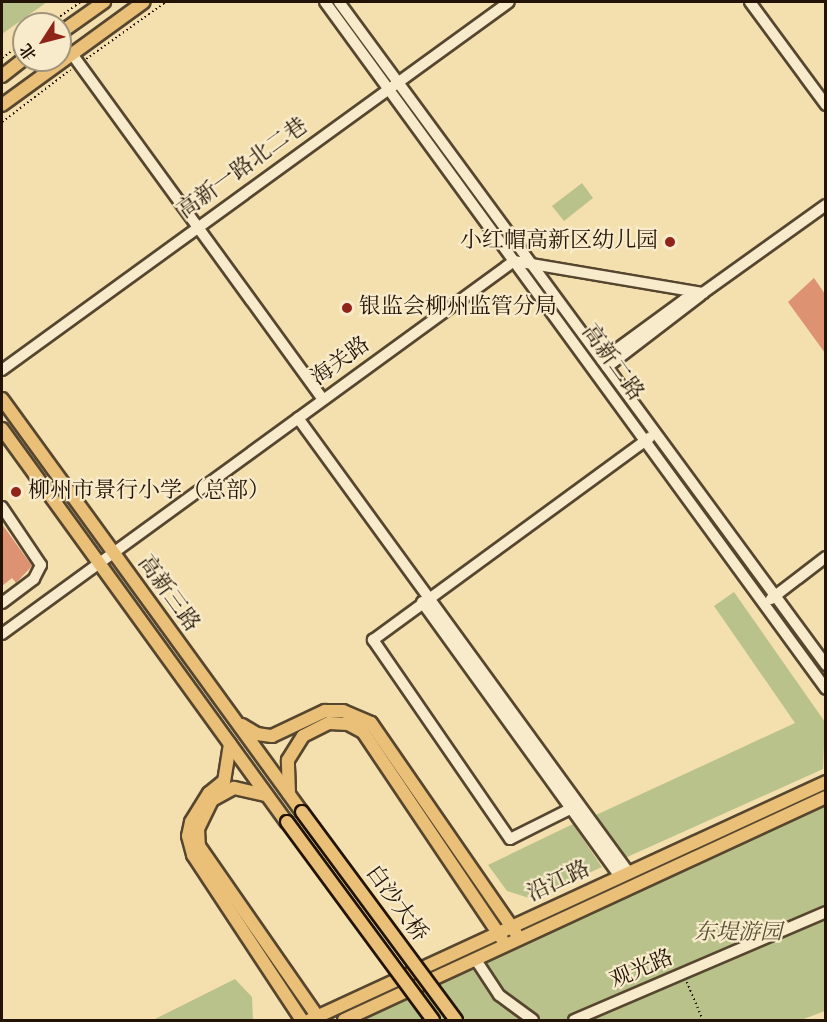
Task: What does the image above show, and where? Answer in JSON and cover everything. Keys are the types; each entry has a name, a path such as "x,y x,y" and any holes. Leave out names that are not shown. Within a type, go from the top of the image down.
{"main road":[{"path":"72,25 104,2"},
{"path":"72,54 144,2"},
{"path":"2,105 47,72"},
{"name":"高新三路","path":"2,399 302,813"},
{"name":"高新三路","path":"2,431 287,822"},
{"path":"234,720 257,734 272,736 325,711 355,712 371,723 381,731 520,939"},
{"path":"289,795 288,760 303,736 329,723 348,724 363,732 506,945"},
{"path":"230,744 224,781 209,793 191,822 188,836 193,855 302,1020"},
{"name":"沿江路","path":"316,1019 825,782"},
{"path":"268,796 244,787 212,800 198,829 199,846 316,1019"},
{"name":"沿江路","path":"344,1020 825,797"},
{"name":"白沙大桥","path":"302,813 456,1020"},
{"name":"白沙大桥","path":"287,822 433,1020"}],"street":[{"name":"高新二路","path":"325,2 393,85 532,265 825,665"},
{"name":"高新二路","path":"339,2 514,261 825,689"},
{"name":"高新一路北二巷","path":"2,370 198,225 509,2"},
{"path":"750,2 825,105"},
{"path":"72,54 323,400"},
{"path":"604,364 684,300 703,293 825,205"},
{"path":"514,261 703,293"},
{"name":"海关路","path":"2,634 514,261"},
{"path":"298,418 624,875"},
{"path":"570,808 510,839 373,640 655,433"},
{"path":"2,507 41,565 34,579 2,603"},
{"path":"764,604 825,557"},
{"path":"426,599 570,808 624,875"},
{"name":"观光路","path":"573,1020 825,912"},
{"path":"476,960 499,995 533,1020"}],"path":[{"path":"66,12 80,2"},
{"path":"683,973 703,1020"}],"green space":[{"path":"2,2 47,2 33,12 12,12 12,27 2,34"},
{"path":"582,183 593,198 564,221 552,206"},
{"path":"734,592 825,722 823,769 625,858 596,815 795,723 714,606"},
{"name":"东堤游园","path":"825,797 825,1011 801,1020 344,1020"},
{"path":"573,824 602,867 532,899 507,891 488,865"},
{"path":"235,979 252,997 253,1020 153,1020"}],"building":[{"path":"814,278 825,294 825,353 788,302"},
{"path":"2,524 32,566 16,583 12,578 2,586"}],"place":[{"name":"小红帽高新区幼儿园","path":"670,242"},
{"name":"银监会柳州监管分局","path":"347,308"},
{"name":"柳州市景行小学（总部）","path":"16,492"}]}
